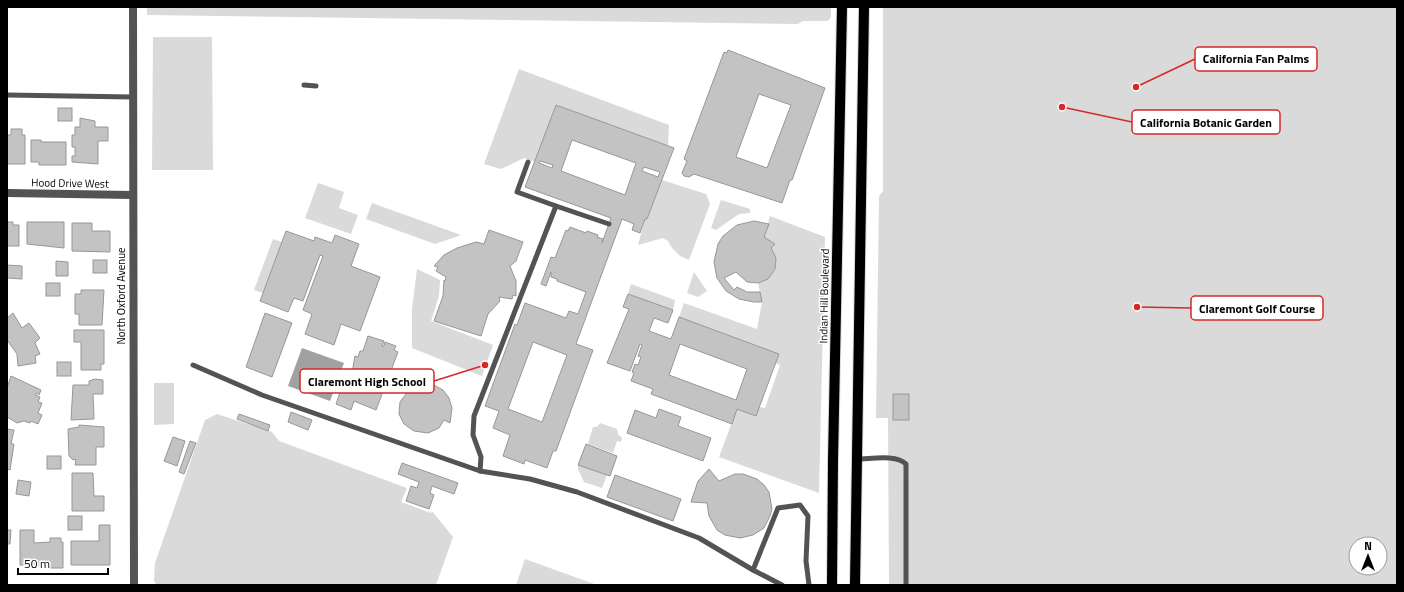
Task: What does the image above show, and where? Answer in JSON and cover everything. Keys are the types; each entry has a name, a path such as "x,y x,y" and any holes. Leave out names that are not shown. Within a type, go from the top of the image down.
{"main road":[{"name":"Indian Hill Boulevard","path":"832,585 842,7"},
{"path":"855,585 864,7"}],"street":[{"name":"North Oxford Avenue","path":"133,7 132,196 134,585"},
{"name":"Hood Drive West","path":"7,193 132,196"}],"lane":[{"path":"304,85 316,86"},
{"path":"7,95 132,97"},
{"path":"528,162 517,192 609,224"},
{"path":"480,471 481,457 473,435 474,416 556,206"},
{"path":"193,365 262,395 480,471 530,479 577,492 699,538 753,570 782,585"},
{"path":"857,459 902,460 906,464 906,585"},
{"path":"753,570 778,508 800,505 808,516 806,561 809,585"}],"shaded area":[{"path":"147,7 831,7 831,17 828,21 803,21 798,24 147,15"},
{"path":"883,7 1397,7 1397,585 889,585 888,418 876,418 879,196 883,191"},
{"path":"153,37 212,37 213,170 152,170"},
{"path":"519,69 669,125 668,146 556,105 535,162 524,158 501,169 484,164"},
{"path":"662,180 706,194 710,204 689,260 680,256 672,248 668,241 663,238 638,245 645,219 647,219"},
{"path":"318,183 344,192 339,208 358,215 351,234 305,218"},
{"path":"721,200 750,209 750,213 739,214 716,230 711,228"},
{"path":"372,203 461,235 435,244 366,219"},
{"path":"770,216 825,237 819,493 719,457 737,409 756,416 759,407 765,408 780,365 775,363 779,354 679,317 684,303 757,329 762,302 758,283 769,277 775,265 771,248 775,244 764,237"},
{"path":"273,239 282,242 263,293 254,290"},
{"path":"417,269 440,280 439,296 431,321 493,345 482,376 412,348 412,309"},
{"path":"694,272 707,291 698,297 687,293"},
{"path":"631,284 675,300 673,310 628,294"},
{"path":"302,348 344,363 330,401 288,386"},
{"path":"154,383 174,383 174,424 154,425"},
{"path":"217,414 272,432 279,441 407,488 401,502 431,513 432,511 453,537 436,585 156,585 154,580 155,563 205,420"},
{"path":"600,423 617,429 618,434 622,438 621,442 617,441 613,453 588,444 593,427 597,427"},
{"path":"578,465 607,475 602,488 584,482 578,469"},
{"path":"525,559 597,585 516,585"}],"building":[{"path":"728,50 825,88 792,180 790,180 782,203 694,174 689,177 684,176 682,173 687,161 684,159 724,52 727,53","holes":["759,94 791,105 767,168 736,157"]},
{"path":"556,105 674,148 647,219 645,219 640,233 632,230 634,224 622,219 576,344 593,350 556,451 553,451 547,468 525,460 524,464 503,456 510,435 493,428 499,411 485,406 515,324 517,325 525,303 566,318 569,311 578,314 586,292 557,281 557,279 551,277 551,272 546,286 541,284 551,257 555,258 566,230 568,231 570,227 586,233 587,231 598,235 597,237 603,239 602,243 611,218 525,187","holes":["572,140 636,163 625,195 561,171","540,161 553,165 552,168 539,163","644,167 660,172 658,177 642,171","533,342 567,355 542,422 508,409"]},
{"path":"58,108 72,108 72,121 58,121"},
{"path":"80,118 95,121 95,127 108,127 108,141 98,141 98,164 72,162 72,156 75,156 75,147 72,147 72,135 75,135 75,127 80,127"},
{"path":"11,129 22,129 22,135 25,135 25,164 7,164 7,135 11,135"},
{"path":"31,140 41,140 41,142 66,142 66,165 39,165 39,162 31,162"},
{"path":"754,221 769,224 764,237 775,244 771,248 776,258 775,269 768,279 758,283 747,282 736,272 724,278 734,290 737,287 747,292 760,292 762,302 739,299 726,291 717,278 714,262 718,244 723,236 737,225"},
{"path":"7,222 13,222 13,225 19,225 19,246 7,246"},
{"path":"27,222 64,222 64,248 27,244"},
{"path":"72,223 92,223 92,231 110,231 110,252 72,251"},
{"path":"489,230 523,242 516,261 510,266 516,281 516,296 513,295 512,299 499,297 500,301 488,314 481,336 434,321 443,296 444,280 445,281 446,277 436,271 438,267 434,266 444,255 457,248 476,242 484,244"},
{"path":"286,231 314,241 315,237 332,243 335,235 359,244 351,266 380,277 360,331 341,324 334,345 305,334 312,314 303,310 323,256 320,255 303,301 294,298 288,312 260,301"},
{"path":"93,260 107,260 107,273 93,273"},
{"path":"56,261 68,262 68,276 56,276"},
{"path":"7,265 22,266 22,279 7,278"},
{"path":"46,283 60,283 60,296 46,296"},
{"path":"81,290 104,290 102,325 79,325 79,314 75,314 75,294 81,294"},
{"path":"628,294 673,310 668,323 654,318 649,331 671,339 679,317 779,354 756,416 737,409 732,424 651,394 653,389 631,381 635,364 638,365 641,357 638,356 642,345 640,344 630,371 607,363 629,309 623,307","holes":["680,344 747,369 736,400 669,375"]},
{"path":"13,313 22,328 29,323 40,338 35,343 40,354 35,356 36,363 18,366 17,354 7,340 7,318"},
{"path":"265,313 292,323 272,377 246,367"},
{"path":"74,330 104,330 104,364 101,364 101,370 81,370 81,342 74,342"},
{"path":"368,336 384,341 382,346 384,346 385,342 396,346 394,350 398,352 376,410 354,401 351,410 336,404 342,387 346,388 348,384 344,382 348,372 352,373 355,356 358,357 360,351 363,351"},
{"path":"57,362 71,362 71,376 57,376"},
{"path":"11,376 41,390 39,395 36,393 35,395 40,397 38,402 42,403 38,413 42,415 38,424 31,421 30,423 24,421 17,423 7,417 7,388"},
{"path":"95,379 103,380 103,394 93,394 94,419 71,420 73,385 89,385 89,381"},
{"path":"420,382 430,383 443,390 449,398 452,408 450,423 444,420 439,428 428,433 414,431 404,424 399,414 400,402 406,394 402,390 411,384"},
{"path":"893,394 909,394 909,420 893,420"},
{"path":"659,409 681,417 678,426 711,438 703,461 627,433 635,410 656,418"},
{"path":"291,412 312,420 308,430 288,422"},
{"path":"239,414 270,425 268,431 237,419"},
{"path":"79,425 104,427 104,447 96,447 96,465 75,465 76,459 73,460 69,456 68,429 79,427"},
{"path":"7,429 14,430 11,444 14,444 10,470 7,469"},
{"path":"173,437 185,441 177,466 164,461"},
{"path":"190,441 196,443 184,474 179,472"},
{"path":"586,444 617,456 610,476 578,465"},
{"path":"47,456 61,456 61,469 47,469"},
{"path":"402,463 458,483 454,494 432,486 430,493 434,495 429,509 406,501 411,486 417,488 419,482 398,474"},
{"path":"709,469 719,481 735,474 743,474 757,479 764,485 769,492 772,509 764,528 753,535 740,538 725,535 717,530 709,516 707,503 691,502 698,481"},
{"path":"72,473 93,473 94,496 104,496 104,511 72,511"},
{"path":"615,475 681,499 673,521 607,497"},
{"path":"18,480 31,482 29,496 16,494"},
{"path":"68,516 82,516 82,530 68,530"},
{"path":"99,525 110,525 110,565 71,565 71,541 99,541"},
{"path":"7,530 11,530 10,544 7,544"},
{"path":"20,530 34,530 34,543 50,542 50,538 61,538 61,542 63,542 63,568 48,568 48,565 20,565"}],"place":[{"name":"California Fan Palms","path":"1136,87"},
{"name":"California Botanic Garden","path":"1062,107"},
{"name":"Claremont Golf Course","path":"1137,307"},
{"name":"Claremont High School","path":"485,365"}]}
